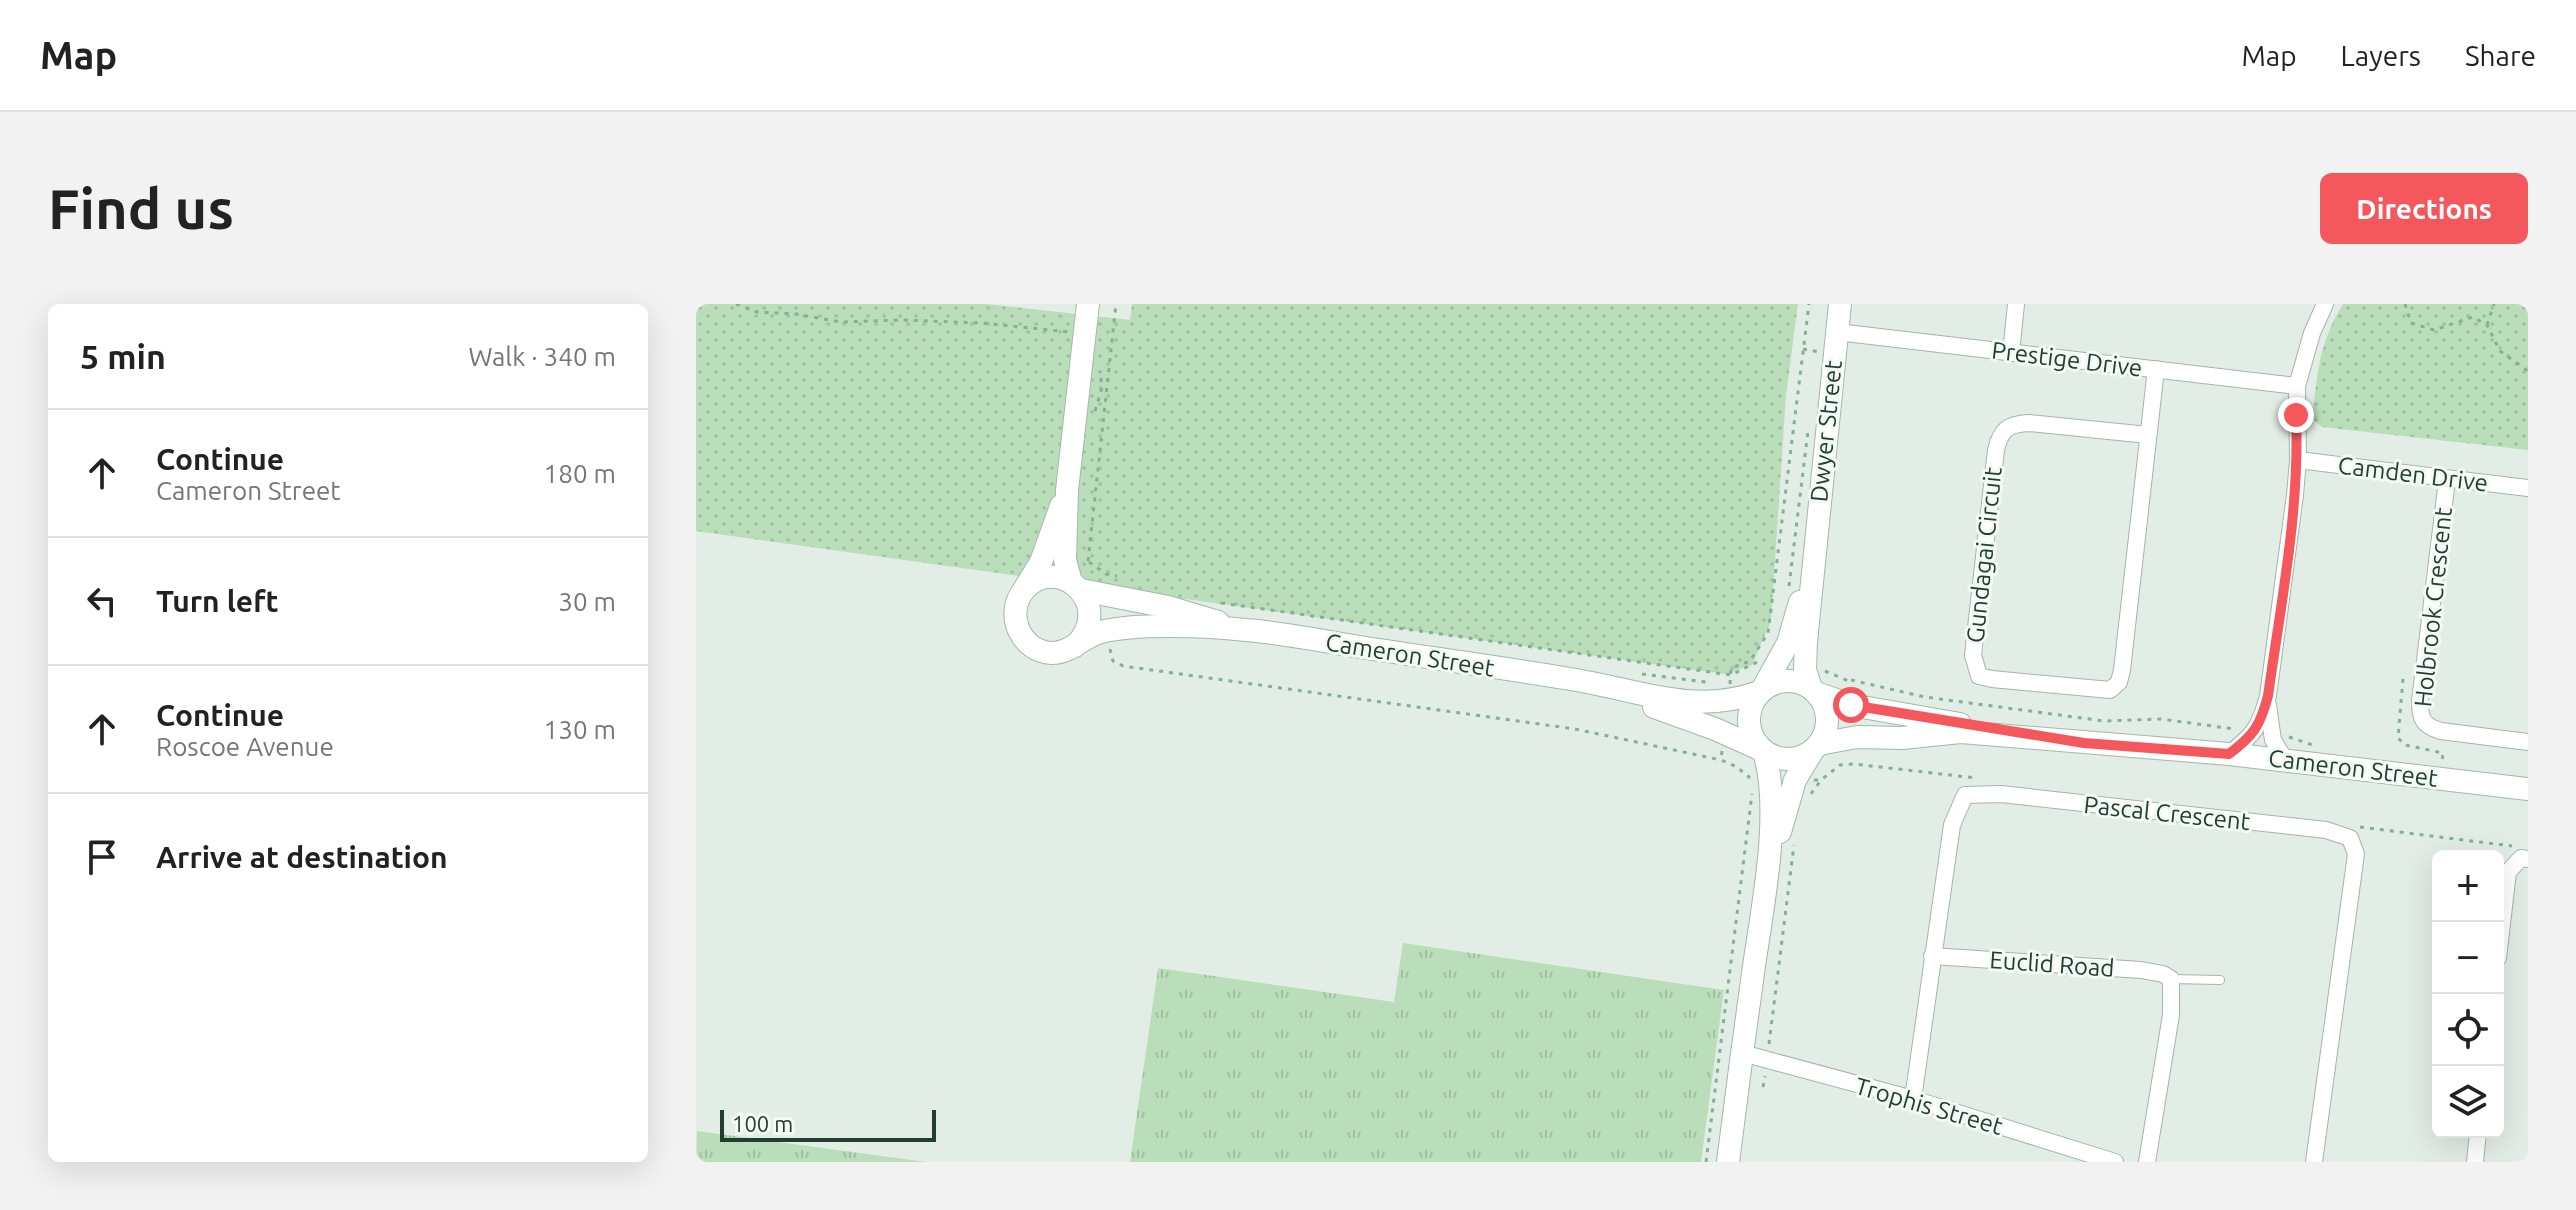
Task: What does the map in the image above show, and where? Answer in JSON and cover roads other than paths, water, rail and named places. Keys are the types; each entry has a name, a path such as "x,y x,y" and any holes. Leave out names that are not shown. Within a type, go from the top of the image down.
{"street":[{"path":"1067,490 1041,562 1015,612 1016,624 1028,644 1051,653 1075,646 1089,626 1088,601 1076,586 1065,560 1067,490 1088,304"},
{"name":"Dwyer Street","path":"1814,691 1805,670 1813,559 1840,304"},
{"path":"2011,353 2016,304"},
{"path":"2229,754 2254,732 2268,696 2298,460 2297,386 2312,333 2325,304"},
{"name":"Prestige Drive","path":"1837,332 2297,386"},
{"name":"Gundagai Circuit","path":"2148,435 2029,423 2011,424 2003,430 1996,450 1973,655 1979,676 2110,690 2119,682 2156,369"},
{"name":"Camden Drive","path":"2298,460 2528,488"},
{"name":"Holbrook Crescent","path":"2447,480 2420,718 2428,727 2441,731 2528,742"},
{"name":"Dwyer Street","path":"1761,691 1788,643 1813,559"},
{"path":"1021,596 1035,582 1047,578 1076,586"},
{"name":"Cameron Street","path":"1076,586 1116,586 1168,607 1246,630"},
{"name":"Cameron Street","path":"1075,646 1097,633 1125,628 1246,630 1574,679 1668,700 1699,703 1738,700 1761,691"},
{"name":"Cameron Street","path":"1574,679 1698,723 1763,751"},
{"path":"1762,911 1782,820 1795,780 1824,735 1826,713 1814,691 1802,683 1781,681 1761,691 1749,711 1748,722 1755,742 1763,751 1789,760 1802,757 1816,747"},
{"name":"Cameron Street","path":"1814,691 1851,705 2084,743"},
{"path":"2268,696 2272,735 2285,760"},
{"name":"Cameron Street","path":"1816,747 1857,737 1902,738 1961,732 2229,754 2527,789"},
{"path":"1728,1162 1762,911 1772,807 1770,773 1763,751"},
{"name":"Pascal Crescent","path":"1913,1099 1952,825 1965,795 2001,794 2340,833 2354,843 2356,854 2314,1162"},
{"path":"2502,922 2508,872 2521,858 2528,859"},
{"name":"Euclid Road","path":"1932,956 2141,970 2163,974 2171,979"},
{"path":"2147,1162 2171,1015 2171,979"},
{"name":"Trophis Street","path":"1742,1053 1913,1099 2115,1162"},
{"path":"2475,1162 2477,1138"}],"lane":[{"name":"Euclid Road","path":"2171,979 2220,980"}]}
